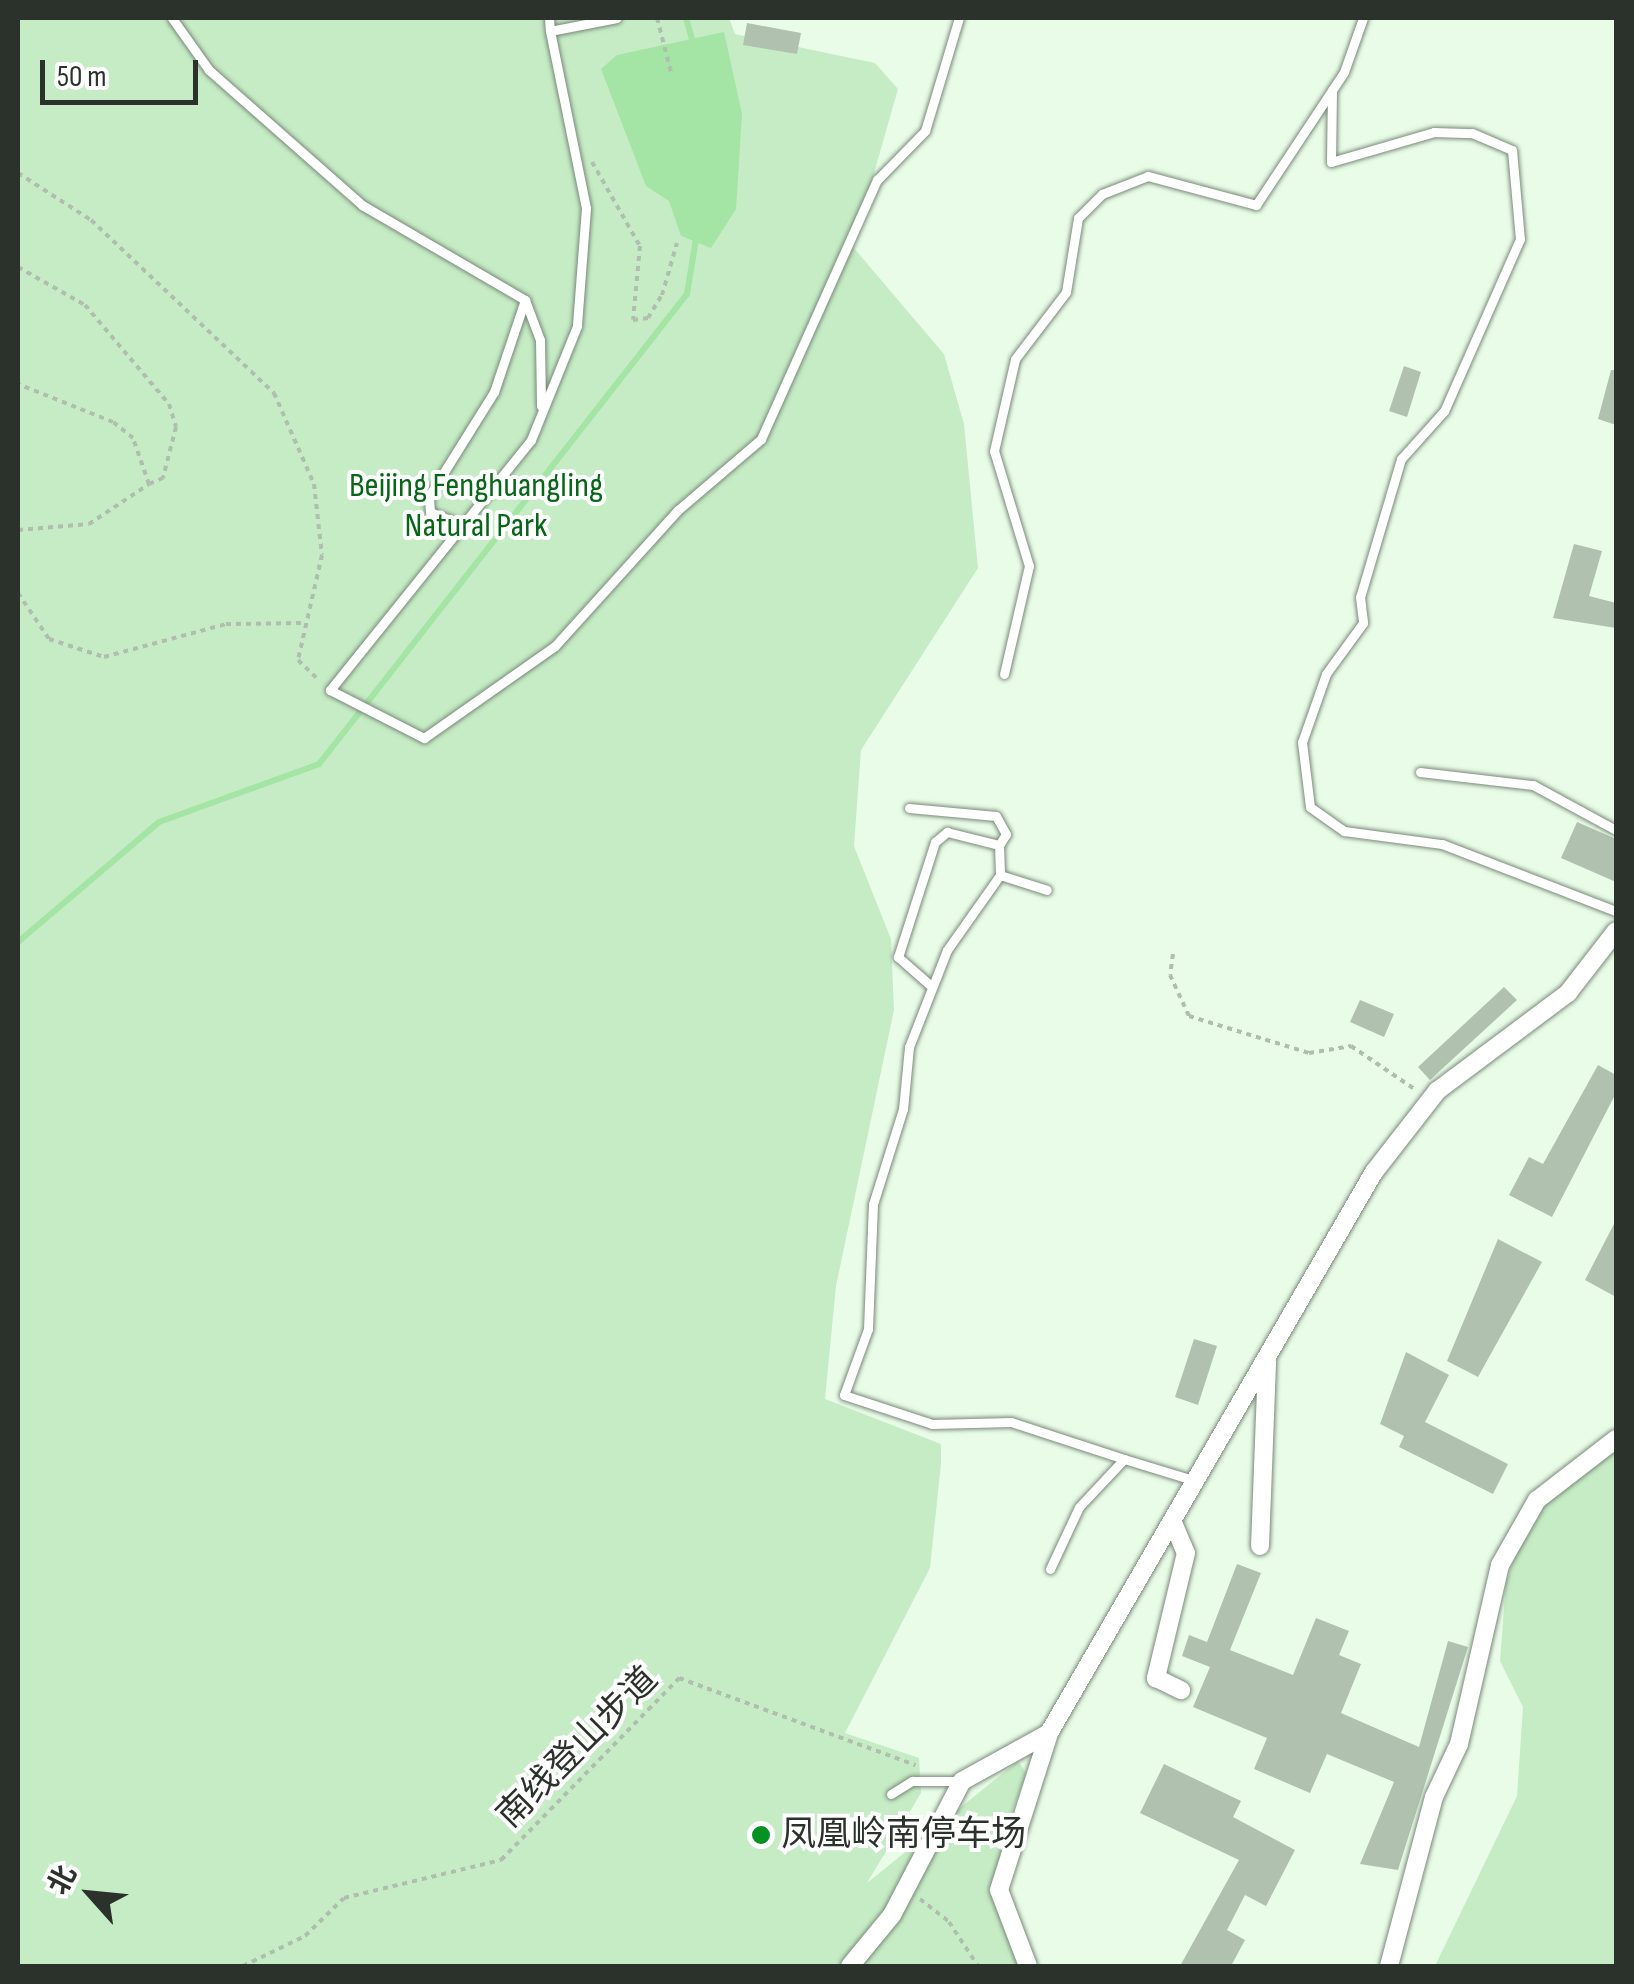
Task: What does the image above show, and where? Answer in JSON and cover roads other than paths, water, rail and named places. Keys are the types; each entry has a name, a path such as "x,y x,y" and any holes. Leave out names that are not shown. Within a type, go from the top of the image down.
{"street":[{"path":"1028,1966 999,1890 1049,1733 1174,1525 1374,1172 1428,1102 1568,993 1616,931"},
{"path":"1260,1546 1267,1361"},
{"path":"1389,1966 1434,1797 1460,1744 1500,1564 1537,1500 1616,1438"},
{"path":"1174,1525 1186,1553 1156,1678 1181,1690"},
{"path":"850,1966 906,1890 962,1781 1049,1733"}],"lane":[{"path":"172,18 209,70 362,205 525,300 540,340 540,419"},
{"path":"549,18 586,208 577,326 540,419 467,527 330,690 372,719 424,738 487,701 555,646 678,510 760,439 876,180 924,131 959,18"},
{"path":"550,31 617,18"},
{"path":"1004,674 1029,566 994,452 1015,359 1066,292 1078,218 1102,194 1148,176 1256,205 1332,90 1363,18"},
{"path":"1332,90 1331,162 1434,132 1472,133 1512,150 1520,240 1444,411 1401,459 1360,597 1363,623 1326,674 1302,742 1310,807 1344,831 1442,844 1616,911"},
{"path":"467,527 430,512 429,496 494,392 525,300"},
{"path":"1420,772 1533,785 1616,830"},
{"path":"909,808 996,816 1006,834 999,845 1000,875 930,984 873,1204 868,1329 844,1395 932,1424 1011,1422 1198,1482"},
{"path":"930,984 898,958 935,842 947,832 999,845"},
{"path":"1000,875 1047,890"},
{"path":"1050,1569 1080,1507 1124,1459"},
{"path":"891,1794 912,1782 962,1781"}],"waterway":[{"path":"686,18 694,46"},
{"path":"18,942 159,822 319,764 687,294 697,233"}],"place":[{"name":"凤凰岭南停车场","path":"761,1835"}],"park label":[{"name":"Beijing Fenghuangling Natural Park","path":"476,506"}]}
